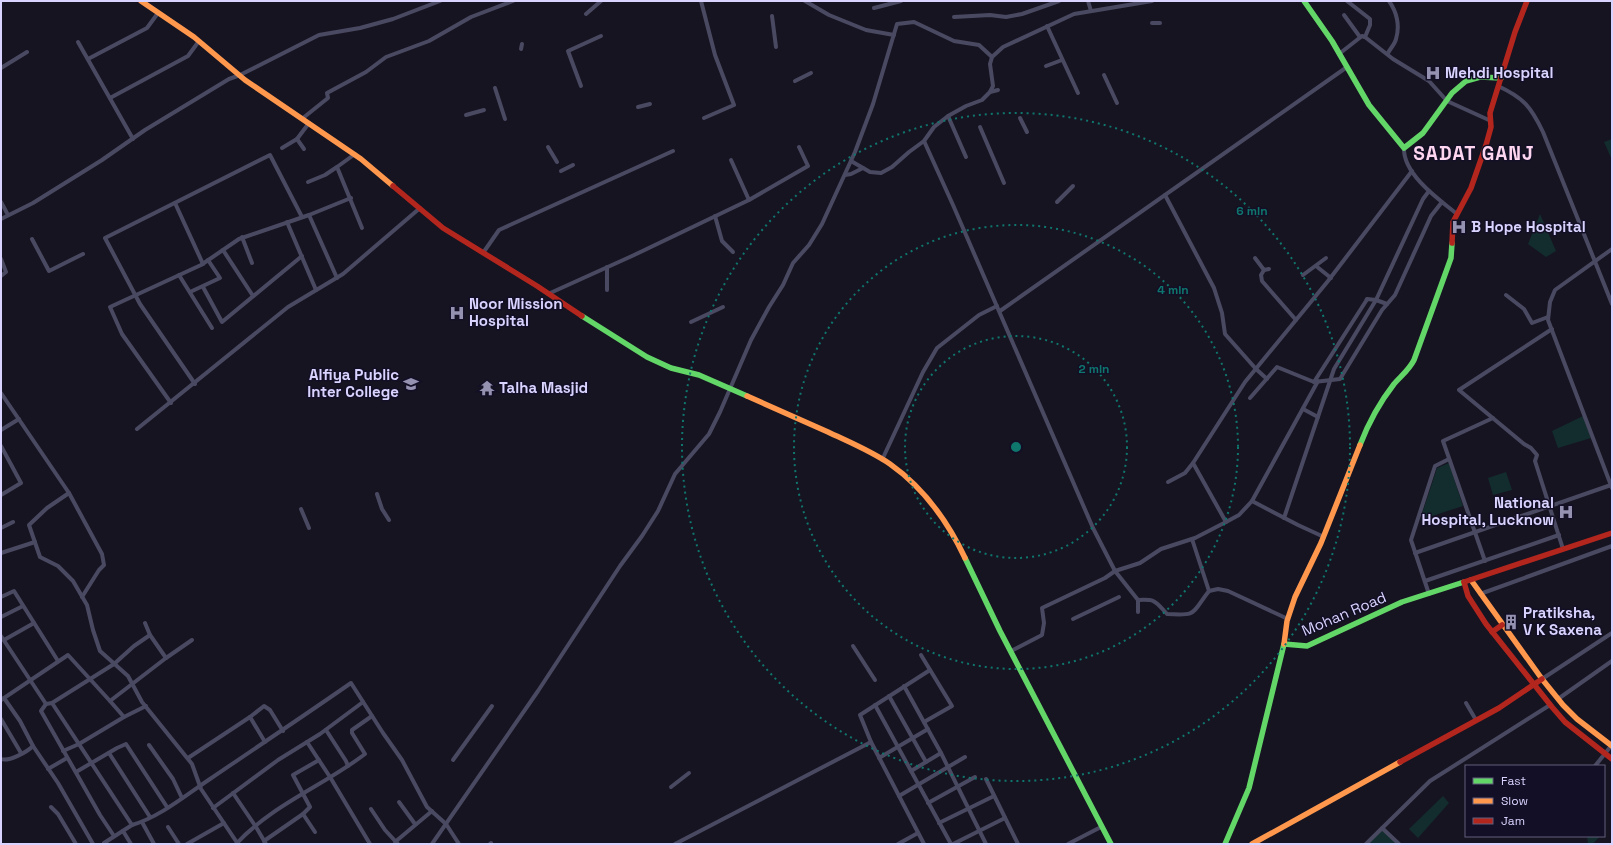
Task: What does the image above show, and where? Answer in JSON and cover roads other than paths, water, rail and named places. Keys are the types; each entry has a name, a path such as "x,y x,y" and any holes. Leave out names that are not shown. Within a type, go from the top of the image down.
{"street":[{"path":"140,1 199,41 240,75 355,154 443,228 614,337 647,357 671,368 699,375 863,448 908,479 934,506 954,535 1010,651 1111,844"},
{"path":"1,219 102,160 229,79 240,75 318,35 360,28 387,21 440,1"},
{"path":"303,118 328,98 327,93 366,72 386,57 429,41 471,17 513,1"},
{"path":"586,14 601,1"},
{"path":"700,1 715,54 734,105 704,118"},
{"path":"805,1 829,15 866,30 894,34"},
{"path":"874,8 902,1"},
{"path":"954,17 990,15 1006,17 1022,14 1059,1"},
{"path":"1088,1 1091,11"},
{"path":"851,161 870,172 881,173 892,167 924,141 934,127 948,116 966,106 982,100 990,92 993,86 990,64 992,57 1003,47 1074,14 1152,1"},
{"path":"1304,1 1332,41 1369,106 1404,148 1404,156 1412,171 1429,190 1457,214"},
{"path":"1347,1 1370,19 1370,25 1365,36"},
{"path":"1388,53 1396,39 1397,21 1395,9 1389,1"},
{"path":"1284,644 1288,619 1295,597 1324,537 1366,430 1394,384 1410,368 1438,297 1451,258 1453,222 1470,188 1486,145 1491,127 1490,113 1515,32 1527,1"},
{"path":"88,59 147,28 158,13"},
{"path":"1344,15 1360,37"},
{"path":"772,16 776,46"},
{"path":"432,844 538,691 620,566 642,536 658,511 675,474 708,434 720,412 752,340 766,313 783,286 793,263 809,245 822,224 845,175 873,104 897,24 914,22 954,41 979,45 992,57"},
{"path":"1152,24 1160,23"},
{"path":"1047,26 1078,93"},
{"path":"581,86 568,51 602,36"},
{"path":"1339,54 1360,37 1365,36 1393,58 1429,81 1447,101 1476,116 1490,121"},
{"path":"110,98 188,56 199,41"},
{"path":"78,42 133,139"},
{"path":"1,68 27,52"},
{"path":"1046,66 1062,60"},
{"path":"1000,311 1166,196 1347,67"},
{"path":"794,81 811,73"},
{"path":"1104,75 1117,103"},
{"path":"1404,148 1412,143 1425,130 1461,85 1472,78 1501,78"},
{"path":"1498,86 1515,94 1533,112 1544,132 1612,304"},
{"path":"495,88 505,119"},
{"path":"990,92 998,90"},
{"path":"638,106 650,104"},
{"path":"466,115 484,110"},
{"path":"948,116 966,157"},
{"path":"1020,118 1027,132"},
{"path":"282,148 297,139 309,123"},
{"path":"980,127 1004,183"},
{"path":"297,139 304,149"},
{"path":"924,141 998,306 1093,528 1115,572 1138,600 1138,612"},
{"path":"548,294 749,200 808,166 799,146"},
{"path":"548,147 557,162"},
{"path":"483,253 499,230 673,151"},
{"path":"308,182 325,175 355,154"},
{"path":"195,384 135,295 105,238 270,155 302,217"},
{"path":"731,160 749,200"},
{"path":"561,171 573,166"},
{"path":"337,167 362,228"},
{"path":"845,175 851,174 863,168"},
{"path":"1168,482 1185,473 1193,463 1245,382 1330,278 1412,171"},
{"path":"1057,202 1073,186"},
{"path":"1284,518 1334,369 1376,300 1423,199 1429,190"},
{"path":"1166,196 1214,288 1222,313 1225,334 1256,369 1267,379"},
{"path":"171,403 122,334 110,307 203,264 242,237 309,215 350,198"},
{"path":"1,202 8,215"},
{"path":"1250,398 1277,367 1316,382 1340,379 1387,304 1395,295 1431,216 1442,202"},
{"path":"175,203 203,264"},
{"path":"137,429 195,384 288,307 343,274 420,208"},
{"path":"309,215 337,278"},
{"path":"715,216 722,241 733,252"},
{"path":"287,222 316,290"},
{"path":"242,237 252,262"},
{"path":"32,239 49,271 83,254"},
{"path":"1415,553 1612,486 1548,317 1550,302 1555,290 1612,249"},
{"path":"223,250 253,296"},
{"path":"203,287 222,322 302,256"},
{"path":"1255,258 1267,269 1261,275 1262,280 1296,320"},
{"path":"1303,275 1326,258"},
{"path":"1,259 6,272 1,276"},
{"path":"190,292 220,278 208,260"},
{"path":"1316,266 1330,278"},
{"path":"607,267 607,290"},
{"path":"179,275 212,328"},
{"path":"1506,295 1524,309 1532,323 1548,317"},
{"path":"1010,651 1042,634 1044,623 1042,608 1115,572 1140,563 1161,549 1192,539 1238,515 1252,501 1272,467 1316,382 1364,302 1367,299 1376,300 1387,304"},
{"path":"882,460 923,372 937,348 979,315 998,306"},
{"path":"691,322 722,307"},
{"path":"1552,329 1459,390 1524,444 1531,448 1537,455 1535,461 1563,549"},
{"path":"1,395 69,493 102,554 104,565 99,570 82,597"},
{"path":"1303,409 1318,417"},
{"path":"1485,561 1443,441 1493,418"},
{"path":"1,430 19,419"},
{"path":"1,446 21,483 1,496"},
{"path":"1429,594 1411,540 1435,466 1450,459"},
{"path":"1193,463 1226,522"},
{"path":"69,493 47,508 29,525 40,557 58,566 73,581 87,605 100,651 128,676 146,706 188,758 192,764 200,786 237,844 242,836 256,827 284,804 348,766 365,754 352,733 352,730 372,716"},
{"path":"377,494 382,509 389,520"},
{"path":"1252,501 1324,537"},
{"path":"301,509 309,528"},
{"path":"1,528 13,522"},
{"path":"1425,581 1559,535"},
{"name":"Mohan Road","path":"1225,844 1249,788 1284,644 1307,646 1402,602 1563,549 1611,535"},
{"path":"1192,539 1209,591"},
{"path":"1,553 35,542"},
{"path":"1480,594 1612,546"},
{"path":"1471,580 1502,625 1558,699 1577,719 1612,746 1596,765"},
{"path":"1464,582 1468,596 1492,632 1550,705 1565,722 1612,759"},
{"path":"1138,600 1155,601 1167,614 1188,616 1193,613 1209,591 1218,589 1228,591 1288,619"},
{"path":"1,597 14,591 58,661"},
{"path":"1073,619 1119,597"},
{"path":"1,617 23,606"},
{"path":"34,623 2,638 46,704"},
{"path":"145,623 150,635 166,658"},
{"path":"1492,632 1502,625"},
{"path":"1252,844 1498,708 1612,634"},
{"path":"114,836 100,815 41,711 46,704 52,703 114,664 134,646 150,635"},
{"path":"110,701 192,640"},
{"path":"853,646 875,680"},
{"path":"93,844 33,746 20,721 3,699 68,655 124,717"},
{"path":"921,655 952,706 924,722"},
{"path":"1558,699 1612,661"},
{"path":"924,844 871,742 860,715 930,670"},
{"path":"105,844 104,843 132,825 142,822 182,798 352,683 402,760 427,807 446,824 459,844"},
{"path":"904,686 941,753 986,844"},
{"path":"889,696 926,762"},
{"path":"213,808 278,760 326,730 363,702"},
{"path":"52,703 132,825"},
{"path":"1466,704 1476,720"},
{"path":"875,705 952,844 1005,818"},
{"path":"1366,844 1430,781 1550,705"},
{"path":"63,751 146,706"},
{"path":"188,758 250,718 260,708 266,706 283,731"},
{"path":"453,760 492,706"},
{"path":"250,718 266,742"},
{"path":"1,719 21,753"},
{"path":"879,758 928,729"},
{"path":"326,730 336,744 348,766"},
{"path":"307,742 370,844"},
{"path":"675,844 871,742"},
{"path":"76,772 126,744 167,807"},
{"path":"149,745 173,779 182,798"},
{"path":"1,759 5,760 14,758 33,746"},
{"path":"109,753 150,817"},
{"path":"911,771 941,753"},
{"path":"899,796 965,757"},
{"path":"48,769 67,758"},
{"path":"233,794 265,842 303,814 310,807 293,775 319,760"},
{"path":"671,787 689,773"},
{"path":"928,803 976,777"},
{"path":"986,779 1018,844"},
{"path":"939,823 994,796"},
{"path":"399,802 415,824"},
{"path":"51,808 58,814 76,844"},
{"path":"371,809 396,843 415,824 432,811"},
{"path":"303,814 314,832"},
{"path":"142,822 154,844"},
{"path":"187,844 224,823"},
{"path":"1068,844 1101,826"},
{"path":"168,827 179,844"},
{"path":"1382,828 1399,844"},
{"path":"122,831 131,844"},
{"path":"898,844 918,833"}],"place":[{"name":"Mehdi Hospital","path":"1433,73"},
{"name":"B Hope Hospital","path":"1459,227"},
{"name":"Noor Mission Hospital","path":"457,313"},
{"name":"Alfiya Public Inter College","path":"411,384"},
{"name":"Talha Masjid","path":"487,388"},
{"name":"National Hospital, Lucknow","path":"1566,512"},
{"name":"Pratiksha, V K Saxena","path":"1511,622"}],"district":[{"name":"SADAT GANJ","path":"1474,153"}]}
